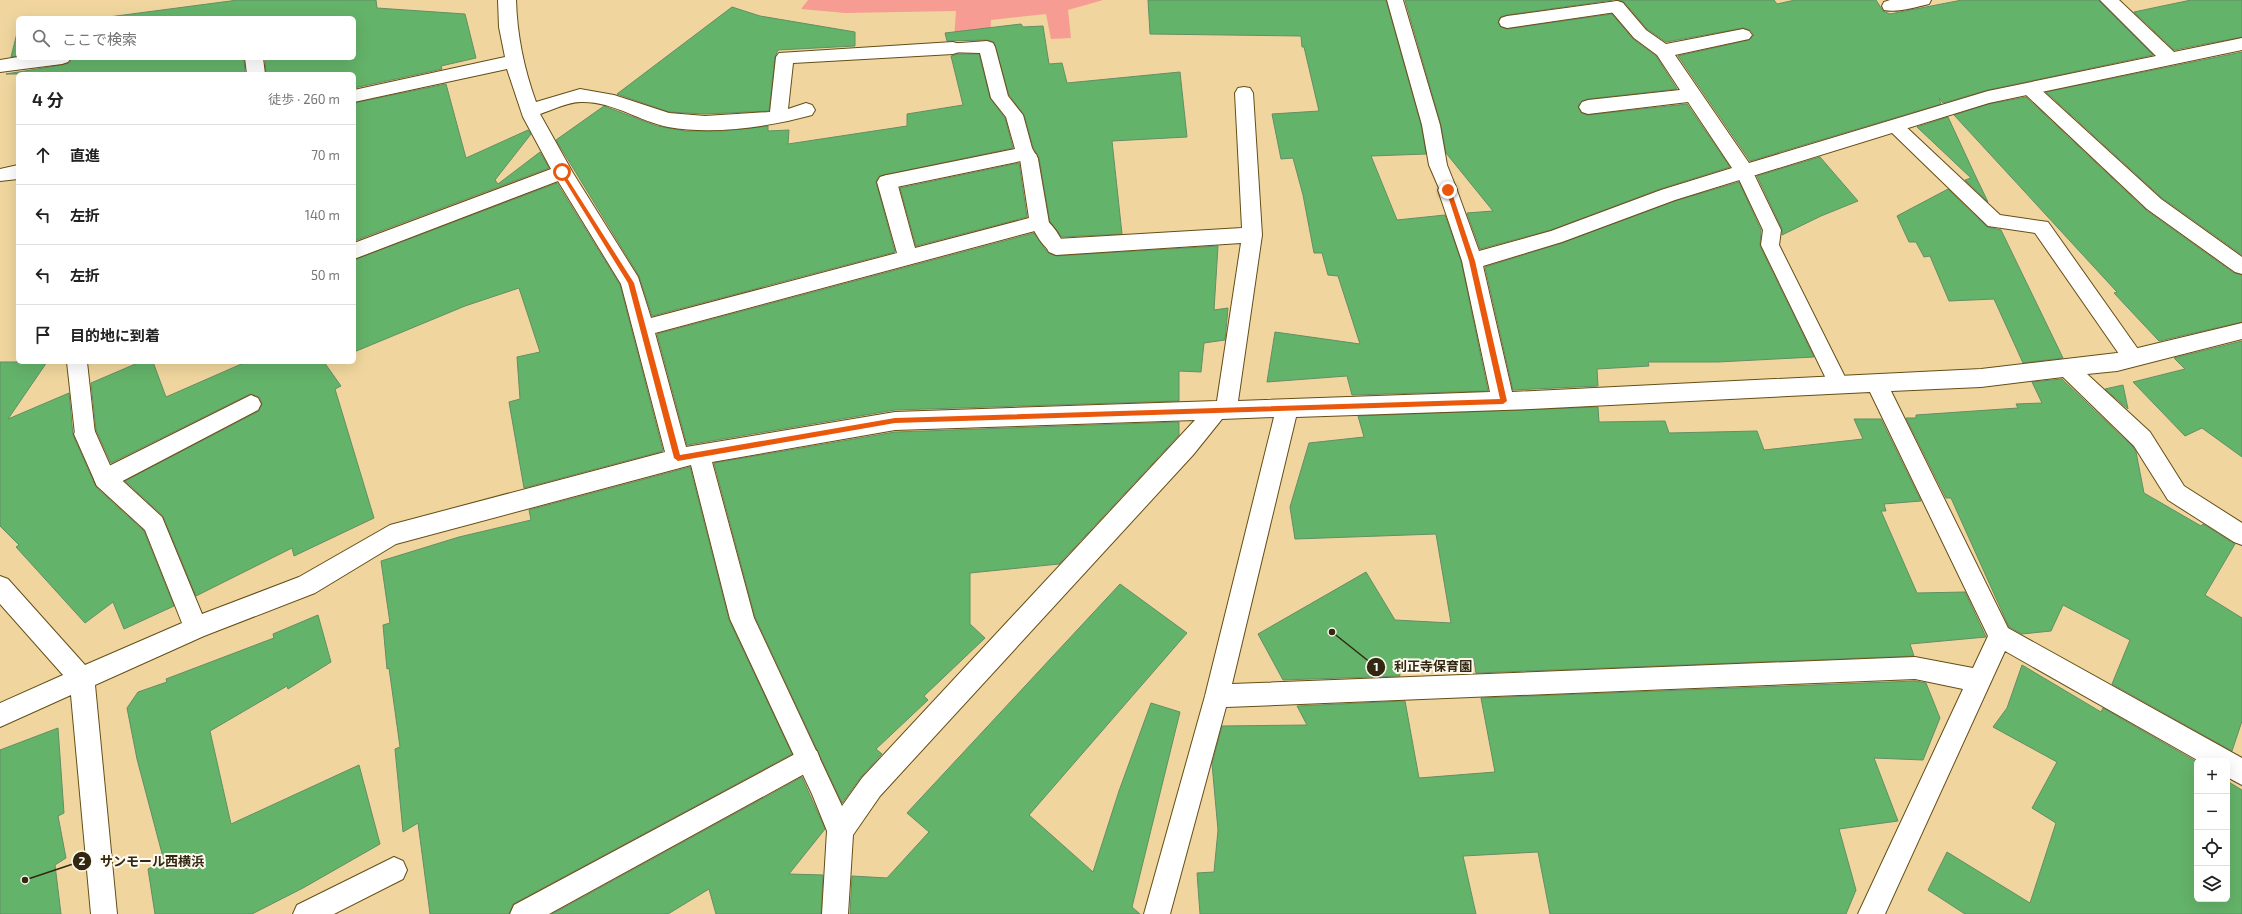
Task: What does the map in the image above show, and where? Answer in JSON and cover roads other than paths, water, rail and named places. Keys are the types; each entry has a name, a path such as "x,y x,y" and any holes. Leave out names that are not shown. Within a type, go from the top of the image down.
{"street":[{"path":"507,0 508,27 514,60 518,77 530,110 562,172 631,283 643,328 688,456 742,619 840,831 835,914"},
{"path":"2109,0 2170,59"},
{"path":"1617,6 1640,34 1664,51 1745,173"},
{"path":"1664,51 1743,35"},
{"path":"1472,261 1555,236 1668,195 1896,127 1988,97 2242,44"},
{"path":"778,118 785,57 953,48"},
{"path":"0,66 46,60"},
{"path":"254,60 256,72"},
{"path":"356,96 514,60"},
{"path":"840,831 871,787 1222,410 1252,234 1251,193 1244,93"},
{"path":"530,110 580,95 614,101 668,120 706,123 778,118 806,110"},
{"path":"1588,107 1693,95"},
{"path":"643,328 1039,223 1028,156"},
{"path":"356,250 562,172"},
{"path":"887,182 908,258"},
{"path":"1448,190 1472,261 1503,401"},
{"path":"1056,247 1252,234"},
{"path":"0,715 196,628 307,585 390,535 688,456 895,421 1503,401 1981,378 2117,362 2242,331"},
{"path":"2067,368 2142,439 2176,493 2242,535"},
{"path":"1876,383 2000,636 2218,758"},
{"path":"1157,914 1217,696 1287,408"},
{"path":"85,434 105,479 154,524 196,628"},
{"path":"0,587 82,679 104,914"},
{"path":"1871,914 2000,636"},
{"path":"1217,696 1915,668 1980,681"},
{"path":"2230,765 2242,772"},
{"path":"306,914 394,870"}],"lane":[{"path":"1395,0 1431,125 1438,165 1448,190"},
{"path":"1890,6 1923,0"},
{"path":"1507,22 1617,6"},
{"path":"887,182 1028,156 1014,115 1000,98 987,47 953,48"},
{"path":"2030,89 2154,204 2242,267"},
{"path":"1896,127 1995,221 2041,227 2133,358"},
{"path":"1745,173 1772,230 1770,244 1839,385"},
{"path":"1039,223 1056,247"},
{"path":"77,364 85,434"},
{"path":"105,479 251,404"},
{"path":"523,914 808,759"}],"place":[{"name":"利正寺保育園","path":"1332,632"},
{"name":"サンモール西横浜","path":"25,880"}]}
